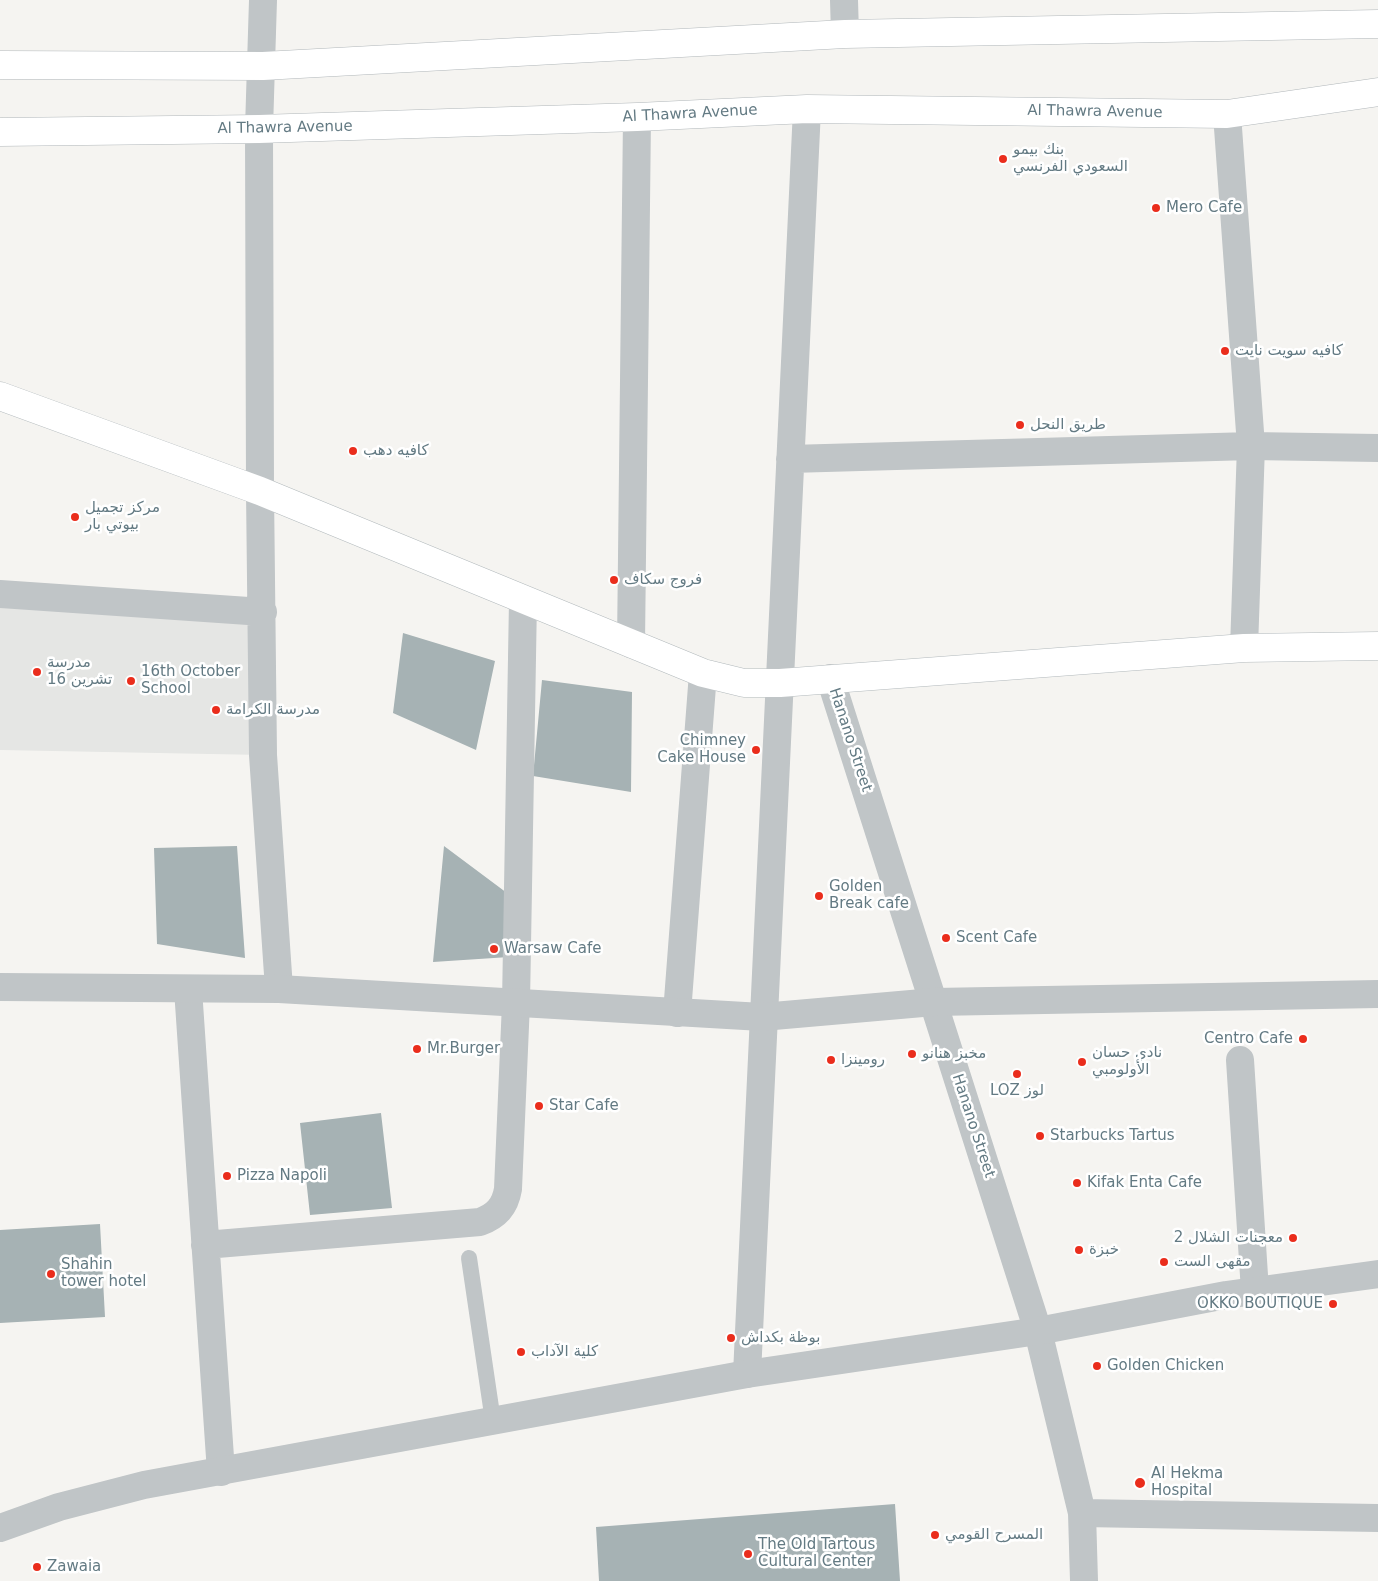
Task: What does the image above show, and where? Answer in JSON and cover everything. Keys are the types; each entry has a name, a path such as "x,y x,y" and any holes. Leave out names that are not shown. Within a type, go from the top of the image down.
{"main road":[{"path":"0,65 263,66 844,34 1378,24"},
{"name":"Al Thawra Avenue","path":"0,132 260,129 637,117 807,109 1227,114 1378,92"},
{"path":"0,396 260,492 703,673 744,683 780,683 1244,648 1378,646"}],"street":[{"path":"263,0 263,66 260,129 260,492 263,755 279,989"},
{"path":"844,0 844,34"},
{"path":"747,1374 762,1017 807,109"},
{"path":"1227,114 1250,446 1244,648"},
{"path":"631,644 637,117"},
{"path":"790,459 1250,446 1378,448"},
{"path":"0,594 262,612"},
{"path":"205,1245 480,1222 499,1212 507,1198 516,1003 523,600"},
{"path":"677,1013 703,673"},
{"name":"Hanano Street","path":"830,678 1038,1331 1082,1513 1084,1581"},
{"path":"0,987 279,989 762,1017 934,1002 1378,994"},
{"path":"188,989 221,1472"},
{"path":"1240,1060 1255,1291"},
{"path":"0,1528 58,1507 144,1486 747,1374 1038,1331 1255,1291 1378,1274"},
{"path":"1082,1513 1378,1518"}],"lane":[{"path":"468,1258 493,1421"}],"shaded area":[{"name":"16th October School","path":"0,594 263,612 263,755 0,750"}],"building":[{"path":"403,633 495,661 476,750 393,713"},
{"path":"542,680 632,692 631,792 533,776"},
{"path":"237,846 245,958 157,944 154,848"},
{"path":"444,846 511,896 509,957 433,962"},
{"path":"381,1113 392,1208 310,1215 300,1123"},
{"name":"Shahin tower hotel","path":"100,1224 105,1317 0,1323 0,1230"},
{"name":"The Old Tartous Cultural Center","path":"895,1504 900,1581 599,1581 596,1527"}],"place":[{"name":"بنك بيمو السعودي الفرنسي","path":"1003,159"},
{"name":"Mero Cafe","path":"1156,208"},
{"name":"كافيه سويت نايت","path":"1225,351"},
{"name":"طريق النحل","path":"1020,425"},
{"name":"كافيه دهب","path":"353,451"},
{"name":"مركز تجميل بيوتي بار","path":"75,517"},
{"name":"فروج سكاف","path":"614,580"},
{"name":"مدرسة 16 تشرين","path":"37,672"},
{"name":"16th October School","path":"131,681"},
{"name":"مدرسة الكرامة","path":"216,710"},
{"name":"Chimney Cake House","path":"756,750"},
{"name":"Golden Break cafe","path":"819,896"},
{"name":"Scent Cafe","path":"946,938"},
{"name":"Warsaw Cafe","path":"494,949"},
{"name":"Centro Cafe","path":"1303,1039"},
{"name":"Mr.Burger","path":"417,1049"},
{"name":"مخبز هنانو","path":"912,1054"},
{"name":"رومينزا","path":"831,1060"},
{"name":"نادي حسان الأولومبي","path":"1082,1062"},
{"name":"LOZ لوز","path":"1017,1074"},
{"name":"Star Cafe","path":"539,1106"},
{"name":"Starbucks Tartus","path":"1040,1136"},
{"name":"Pizza Napoli","path":"227,1176"},
{"name":"Kifak Enta Cafe","path":"1077,1183"},
{"name":"معجنات الشلال 2","path":"1293,1238"},
{"name":"خبزة","path":"1079,1250"},
{"name":"مقهى الست","path":"1164,1262"},
{"name":"Shahin tower hotel","path":"51,1274"},
{"name":"OKKO BOUTIQUE","path":"1333,1304"},
{"name":"بوظة بكداش","path":"731,1338"},
{"name":"كلية الآداب","path":"521,1352"},
{"name":"Golden Chicken","path":"1097,1366"},
{"name":"Al Hekma Hospital","path":"1140,1483"},
{"name":"المسرح القومي","path":"935,1535"},
{"name":"The Old Tartous Cultural Center","path":"748,1554"},
{"name":"Zawaia","path":"37,1567"}]}
